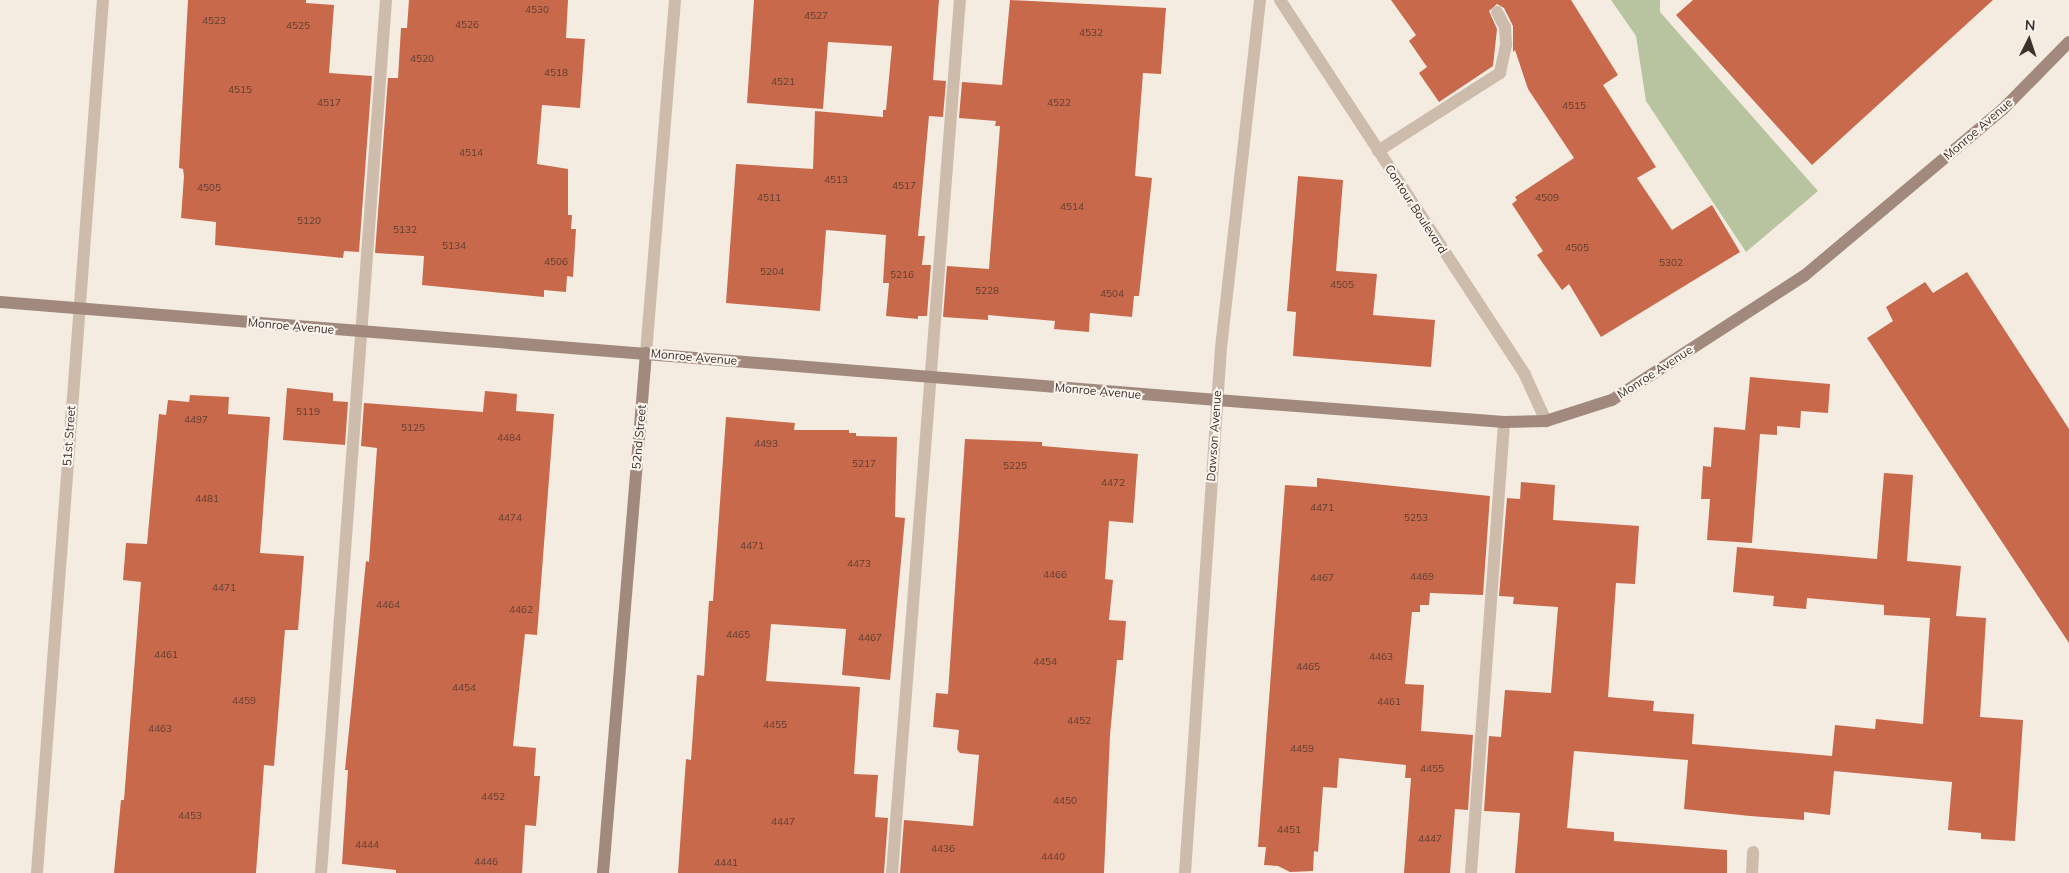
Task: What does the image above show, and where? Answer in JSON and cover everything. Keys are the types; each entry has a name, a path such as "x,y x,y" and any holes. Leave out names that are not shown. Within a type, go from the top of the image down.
{"street":[{"name":"51st Street","path":"37,873 103,0"},
{"path":"321,873 386,0"},
{"name":"52nd Street","path":"603,873 675,0"},
{"path":"892,873 960,0"},
{"name":"Dawson Avenue","path":"1185,873 1217,400 1260,0"},
{"name":"Contour Boulevard","path":"1280,0 1525,375 1546,421"},
{"path":"1378,150 1500,73 1506,44 1505,27 1497,12"},
{"name":"Monroe Avenue","path":"0,302 646,353 930,378 1504,422 1546,421 1612,400 1804,276 2004,109 2069,42"},
{"path":"1471,873 1504,422"},
{"path":"1752,873 1753,852"}],"green space":[{"path":"1611,0 1660,0 1660,12 1818,191 1746,252 1646,101 1636,36"}],"building":[{"path":"188,0 306,0 306,3 334,5 329,73 372,76 359,252 344,251 343,258 215,245 216,222 181,218 184,176 183,169 179,168"},
{"path":"409,0 568,0 566,38 585,39 580,108 542,105 537,164 568,169 568,215 572,215 571,229 576,229 573,277 567,276 566,292 544,290 544,297 422,285 424,256 375,253 388,78 398,78 401,28 407,28"},
{"path":"754,0 939,0 933,80 946,81 943,117 929,116 918,236 925,236 922,265 931,265 927,316 918,316 918,319 886,316 889,283 883,283 886,235 826,230 820,311 726,303 736,164 813,169 815,111 883,117 883,110 886,110 892,46 828,42 823,109 747,103"},
{"path":"1010,0 1166,8 1161,74 1143,73 1135,176 1152,178 1139,296 1134,296 1132,317 1090,313 1089,332 1054,329 1055,321 988,315 988,320 943,317 947,266 989,269 1000,126 995,126 996,121 959,118 962,82 1002,85"},
{"path":"1391,0 1571,0 1618,75 1603,85 1656,167 1637,178 1672,230 1712,205 1740,252 1601,337 1569,284 1562,290 1537,255 1543,251 1512,204 1517,200 1515,197 1574,158 1528,89 1515,50 1513,52 1513,26 1504,8 1497,4 1489,11 1497,29 1493,66 1439,102 1419,73 1427,67 1409,41 1416,35"},
{"path":"1693,0 1993,0 1812,165 1676,15"},
{"path":"1298,176 1343,180 1336,271 1377,274 1373,315 1435,320 1431,367 1293,356 1296,312 1287,311"},
{"path":"1967,272 2069,429 2069,643 1867,338 1893,321 1886,307 1925,282 1933,293"},
{"path":"1750,377 1830,384 1828,413 1801,411 1800,428 1777,426 1777,435 1760,434 1752,543 1707,540 1710,499 1701,499 1703,466 1711,467 1714,427 1745,430"},
{"path":"287,388 333,393 333,401 348,402 345,445 283,440"},
{"path":"485,391 517,394 516,411 554,414 537,635 525,634 513,746 536,748 534,776 540,776 536,826 525,825 522,873 396,873 396,870 342,864 348,770 345,770 366,561 369,562 377,448 361,446 364,403 483,412"},
{"path":"190,395 229,397 228,414 270,417 260,553 304,556 298,630 285,630 274,766 264,765 256,873 114,873 121,800 124,800 141,582 123,580 126,543 147,544 159,414 166,415 168,400 189,402"},
{"path":"726,417 795,423 794,430 849,430 849,433 856,433 856,436 897,437 895,517 905,518 890,680 842,675 846,629 771,624 766,681 860,687 854,774 878,775 875,817 888,818 884,873 678,873 686,759 691,760 697,675 704,676 709,601 713,601"},
{"path":"965,439 1042,442 1042,446 1138,454 1133,523 1109,521 1105,579 1113,580 1109,620 1126,621 1123,660 1117,660 1110,735 1104,873 900,873 904,820 973,826 979,755 960,753 957,749 959,730 933,727 936,693 948,694"},
{"path":"1884,473 1913,475 1907,561 1961,566 1956,616 1986,618 1980,717 2023,720 2015,841 1981,839 1981,833 1948,830 1952,782 1834,771 1830,815 1804,812 1804,820 1750,816 1684,809 1688,760 1574,751 1567,828 1614,832 1614,841 1727,850 1727,873 1515,873 1520,813 1484,811 1489,736 1501,737 1505,690 1551,693 1558,607 1513,604 1514,597 1499,596 1507,498 1520,499 1521,482 1555,485 1553,520 1639,526 1635,584 1616,583 1608,697 1654,701 1653,711 1694,714 1692,744 1832,756 1835,725 1875,729 1876,719 1923,724 1930,618 1884,615 1884,605 1807,598 1806,609 1773,606 1774,596 1733,592 1737,547 1877,559"},
{"path":"1317,478 1490,496 1483,595 1430,593 1429,605 1420,605 1420,612 1412,612 1405,684 1424,685 1421,731 1473,735 1468,810 1455,809 1450,873 1404,873 1411,778 1405,778 1406,765 1339,758 1337,788 1323,787 1318,852 1314,851 1313,871 1290,872 1278,866 1264,865 1266,847 1258,847 1285,485 1317,487"}]}
